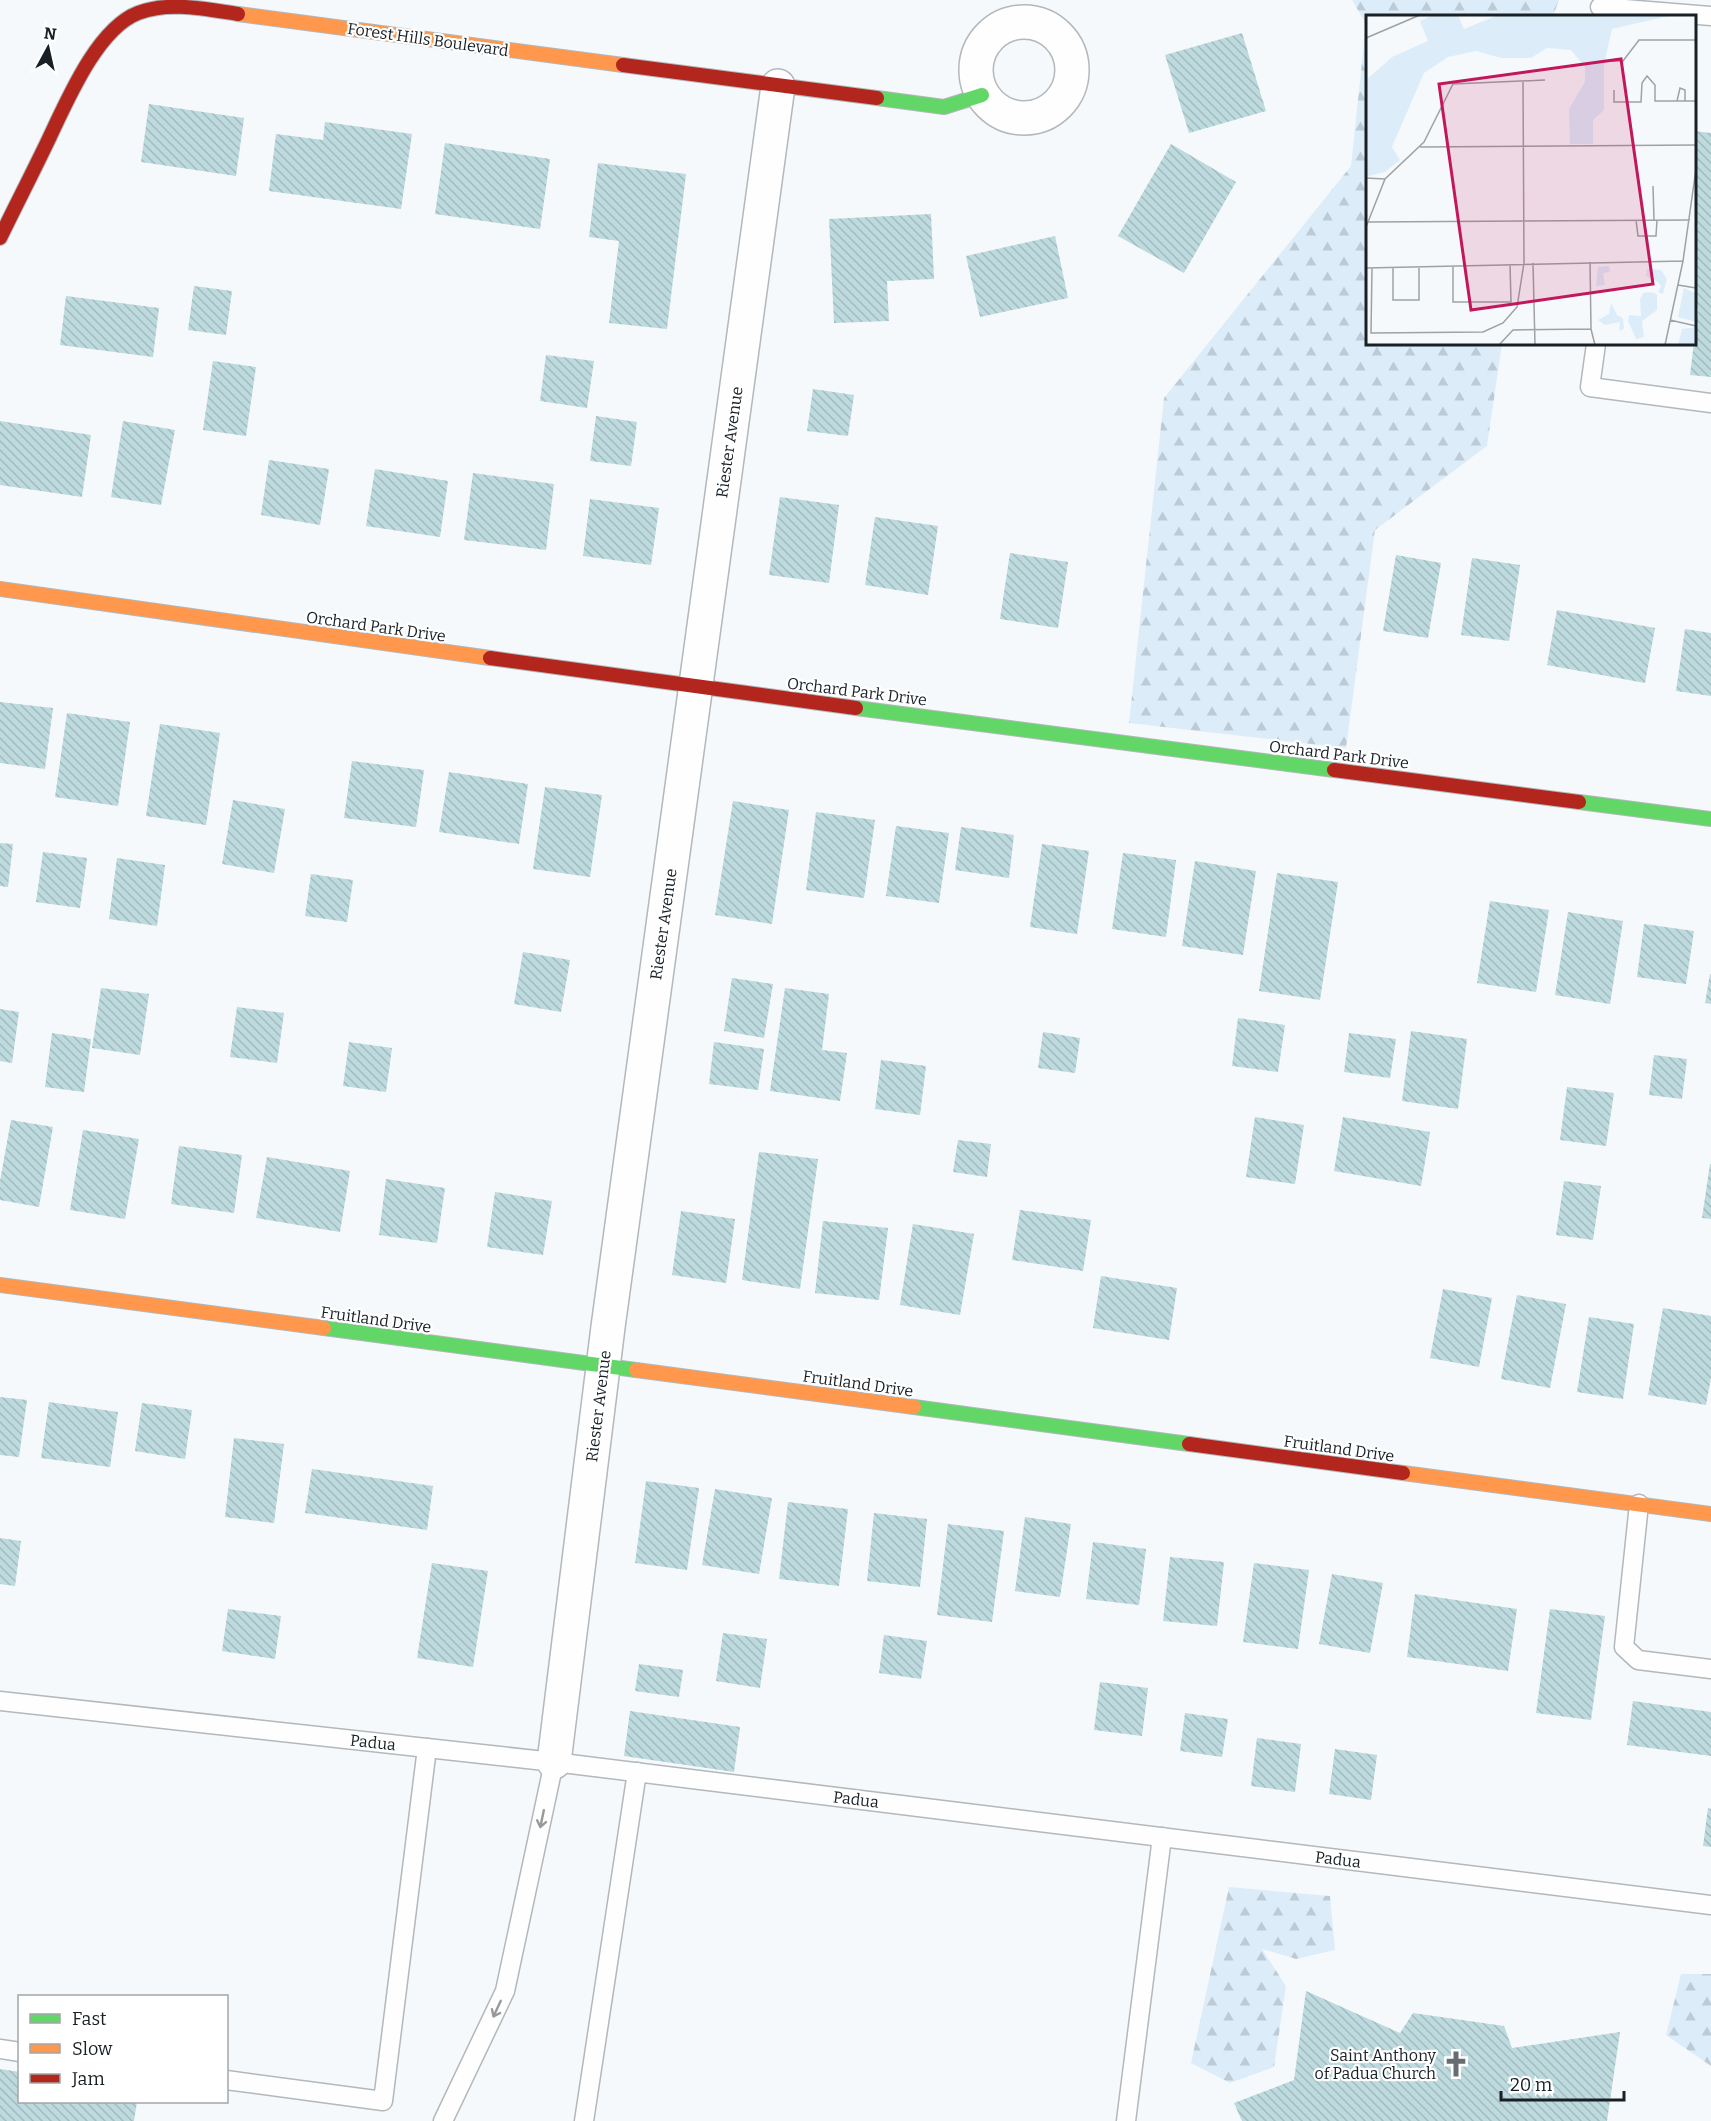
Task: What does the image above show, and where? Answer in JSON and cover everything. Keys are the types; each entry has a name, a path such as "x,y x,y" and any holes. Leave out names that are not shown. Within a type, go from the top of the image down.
{"street":[{"name":"Forest Hills Boulevard","path":"0,238 75,87 97,50 113,30 134,15 163,7 199,8 778,87 944,107 982,94"},
{"name":"Riester Avenue","path":"554,1762 603,1366 778,87"},
{"name":"Orchard Park Drive","path":"0,589 696,687 1711,819"},
{"name":"Fruitland Drive","path":"0,1285 1711,1514"}],"lane":[{"path":"1600,7 1711,16"},
{"path":"1596,345 1590,387 1711,403"},
{"path":"1639,1504 1624,1647 1638,1660 1711,1669"},
{"name":"Padua","path":"0,1701 638,1772 1711,1905"},
{"path":"228,2080 383,2101 427,1748"},
{"path":"443,2121 505,1991 554,1762"},
{"path":"584,2121 638,1772"},
{"path":"1126,2121 1162,1837"},
{"path":"0,2049 18,2052"}],"green space":[{"path":"1352,0 1559,0 1553,15 1366,15 1366,24"},
{"path":"1366,24 1366,345 1502,345 1487,446 1375,530 1346,748 1129,723 1164,398 1351,166"},
{"path":"1229,1887 1330,1896 1335,1950 1296,1959 1262,1949 1286,1986 1274,2067 1230,2083 1191,2063"},
{"path":"1681,1974 1711,1974 1711,2066 1666,2035"}],"building":[{"path":"1242,33 1266,111 1189,133 1165,55"},
{"path":"149,104 244,118 236,176 141,162"},
{"path":"325,122 412,134 401,209 269,191 276,134 323,140"},
{"path":"1696,131 1711,133 1711,377 1690,375 1694,345 1696,345 1698,309 1696,306 1696,238 1698,225 1696,225"},
{"path":"445,143 550,159 540,229 435,214"},
{"path":"1171,144 1236,182 1184,273 1118,236"},
{"path":"598,163 686,174 667,329 609,323 619,241 589,237"},
{"path":"931,214 934,279 887,281 889,321 834,323 829,219"},
{"path":"1055,236 1068,298 980,317 966,256"},
{"path":"194,286 232,291 226,335 188,330"},
{"path":"66,296 159,308 153,357 60,345"},
{"path":"546,355 594,361 587,408 540,401"},
{"path":"213,361 256,367 246,436 203,430"},
{"path":"813,389 854,395 848,436 807,431"},
{"path":"596,416 637,422 631,466 590,461"},
{"path":"0,421 91,435 82,497 0,485"},
{"path":"123,421 175,430 161,505 111,497"},
{"path":"269,460 329,469 320,525 261,515"},
{"path":"375,469 448,481 440,537 366,526"},
{"path":"473,473 554,484 546,550 464,540"},
{"path":"780,497 839,505 829,583 769,575"},
{"path":"590,499 659,508 651,565 583,556"},
{"path":"875,517 938,526 928,595 865,585"},
{"path":"1010,553 1068,562 1058,628 1000,619"},
{"path":"1396,555 1441,563 1428,638 1383,631"},
{"path":"1472,558 1520,565 1509,641 1461,635"},
{"path":"1557,610 1655,628 1645,683 1547,665"},
{"path":"1685,629 1711,633 1711,696 1676,691"},
{"path":"0,702 53,708 45,769 0,763"},
{"path":"67,713 130,722 118,806 55,797"},
{"path":"160,724 220,733 206,825 146,816"},
{"path":"352,761 424,770 416,827 344,818"},
{"path":"449,772 528,784 519,844 439,832"},
{"path":"545,787 602,795 590,877 533,869"},
{"path":"233,800 285,809 274,873 222,864"},
{"path":"733,801 789,810 772,924 715,915"},
{"path":"816,812 875,820 864,898 806,890"},
{"path":"896,826 949,833 939,903 886,896"},
{"path":"961,827 1014,835 1009,878 955,870"},
{"path":"0,843 13,844 8,887 0,886"},
{"path":"1042,844 1089,851 1077,934 1030,927"},
{"path":"43,852 87,858 80,908 36,902"},
{"path":"1123,853 1176,860 1166,937 1112,929"},
{"path":"117,858 165,865 157,926 109,919"},
{"path":"1195,861 1256,871 1243,955 1182,946"},
{"path":"1277,873 1338,882 1320,1000 1259,991"},
{"path":"311,874 353,880 347,922 305,916"},
{"path":"1490,901 1549,910 1536,992 1477,983"},
{"path":"1568,912 1623,921 1610,1004 1555,995"},
{"path":"1644,924 1694,931 1686,984 1637,977"},
{"path":"523,952 570,960 561,1012 514,1004"},
{"path":"1711,974 1711,1004 1705,1003"},
{"path":"732,978 773,984 764,1038 724,1031"},
{"path":"101,988 149,994 140,1055 92,1048"},
{"path":"785,988 829,994 822,1050 847,1053 840,1101 770,1091"},
{"path":"237,1007 284,1013 277,1063 230,1057"},
{"path":"0,1009 19,1012 12,1063 0,1061"},
{"path":"1238,1018 1285,1025 1278,1072 1232,1066"},
{"path":"1411,1031 1467,1039 1458,1109 1402,1101"},
{"path":"1043,1032 1080,1038 1075,1073 1038,1068"},
{"path":"52,1033 91,1039 84,1092 45,1087"},
{"path":"1349,1033 1396,1039 1390,1078 1344,1072"},
{"path":"349,1042 392,1048 386,1092 343,1086"},
{"path":"714,1042 764,1049 758,1090 709,1084"},
{"path":"1654,1055 1687,1059 1682,1099 1649,1095"},
{"path":"881,1060 926,1066 920,1115 875,1109"},
{"path":"1567,1087 1614,1093 1606,1146 1560,1140"},
{"path":"1255,1117 1304,1125 1295,1184 1246,1177"},
{"path":"1343,1117 1430,1132 1421,1186 1334,1171"},
{"path":"11,1120 53,1127 39,1207 0,1200 0,1181"},
{"path":"83,1130 139,1139 125,1219 70,1210"},
{"path":"958,1140 991,1144 987,1177 953,1172"},
{"path":"179,1146 242,1155 234,1213 171,1204"},
{"path":"759,1152 818,1159 800,1289 742,1280"},
{"path":"267,1157 350,1171 340,1232 256,1218"},
{"path":"1711,1164 1711,1219 1702,1218"},
{"path":"386,1179 445,1188 437,1243 379,1235"},
{"path":"1564,1181 1601,1186 1593,1240 1556,1235"},
{"path":"495,1192 552,1201 543,1255 487,1247"},
{"path":"1020,1210 1091,1220 1083,1271 1012,1260"},
{"path":"681,1211 735,1219 726,1283 672,1275"},
{"path":"823,1221 888,1228 879,1300 815,1293"},
{"path":"913,1224 974,1234 960,1315 900,1305"},
{"path":"1101,1276 1177,1288 1169,1340 1093,1328"},
{"path":"1443,1289 1492,1298 1479,1367 1430,1358"},
{"path":"1517,1295 1566,1304 1550,1388 1501,1379"},
{"path":"1663,1308 1711,1316 1711,1378 1706,1405 1648,1395"},
{"path":"1589,1317 1634,1324 1623,1399 1577,1392"},
{"path":"0,1397 27,1400 19,1457 0,1455"},
{"path":"49,1402 118,1412 110,1467 41,1458"},
{"path":"142,1403 192,1410 185,1459 135,1451"},
{"path":"234,1438 284,1444 274,1523 225,1517"},
{"path":"312,1469 433,1486 427,1530 305,1513"},
{"path":"646,1481 699,1488 687,1570 635,1563"},
{"path":"715,1489 772,1498 759,1574 702,1565"},
{"path":"788,1502 848,1509 839,1586 779,1579"},
{"path":"874,1513 927,1519 920,1587 867,1581"},
{"path":"1025,1517 1071,1524 1060,1597 1015,1591"},
{"path":"948,1524 1004,1531 992,1622 937,1615"},
{"path":"0,1538 21,1541 15,1586 0,1584"},
{"path":"1093,1542 1146,1549 1139,1605 1086,1599"},
{"path":"1170,1557 1224,1562 1217,1626 1163,1621"},
{"path":"432,1563 488,1571 473,1667 417,1658"},
{"path":"1254,1563 1309,1570 1298,1649 1243,1642"},
{"path":"1332,1574 1383,1583 1370,1653 1319,1644"},
{"path":"1415,1594 1517,1609 1508,1671 1407,1657"},
{"path":"228,1609 281,1616 275,1659 222,1651"},
{"path":"1550,1609 1605,1616 1591,1720 1536,1713"},
{"path":"723,1633 767,1639 760,1688 716,1681"},
{"path":"884,1635 927,1641 921,1679 879,1673"},
{"path":"639,1664 683,1670 679,1697 635,1691"},
{"path":"1100,1682 1148,1688 1142,1736 1094,1730"},
{"path":"1633,1701 1711,1712 1711,1756 1627,1745"},
{"path":"630,1711 740,1727 734,1772 624,1756"},
{"path":"1185,1713 1228,1719 1222,1757 1180,1751"},
{"path":"1257,1738 1301,1744 1295,1792 1251,1786"},
{"path":"1335,1749 1377,1755 1371,1800 1329,1794"},
{"path":"1708,1808 1711,1809 1711,1847 1703,1846"},
{"name":"Saint Anthony of Padua Church","path":"1306,1991 1400,2033 1413,2013 1504,2026 1512,2048 1620,2032 1607,2121 1242,2121 1234,2103 1294,2080"},
{"path":"0,2069 18,2072 18,2103 137,2103 134,2121 0,2121"}],"traffic: fast":[{"path":"877,98 944,107 982,95"},
{"path":"856,708 1334,770"},
{"path":"1579,802 1711,819"},
{"path":"324,1328 636,1370"},
{"path":"914,1407 1189,1444"}],"traffic: slow":[{"path":"238,14 623,65"},
{"path":"0,589 490,658"},
{"path":"0,1285 324,1328"},
{"path":"636,1370 914,1407"},
{"path":"1403,1473 1711,1514"}],"traffic: jam":[{"path":"0,238 70,94 107,36 122,22 150,9 187,7 238,14"},
{"path":"623,65 877,98"},
{"path":"490,658 856,708"},
{"path":"1334,770 1579,802"},
{"path":"1189,1444 1403,1473"}],"place":[{"name":"Saint Anthony of Padua Church","path":"1456,2064"}]}
